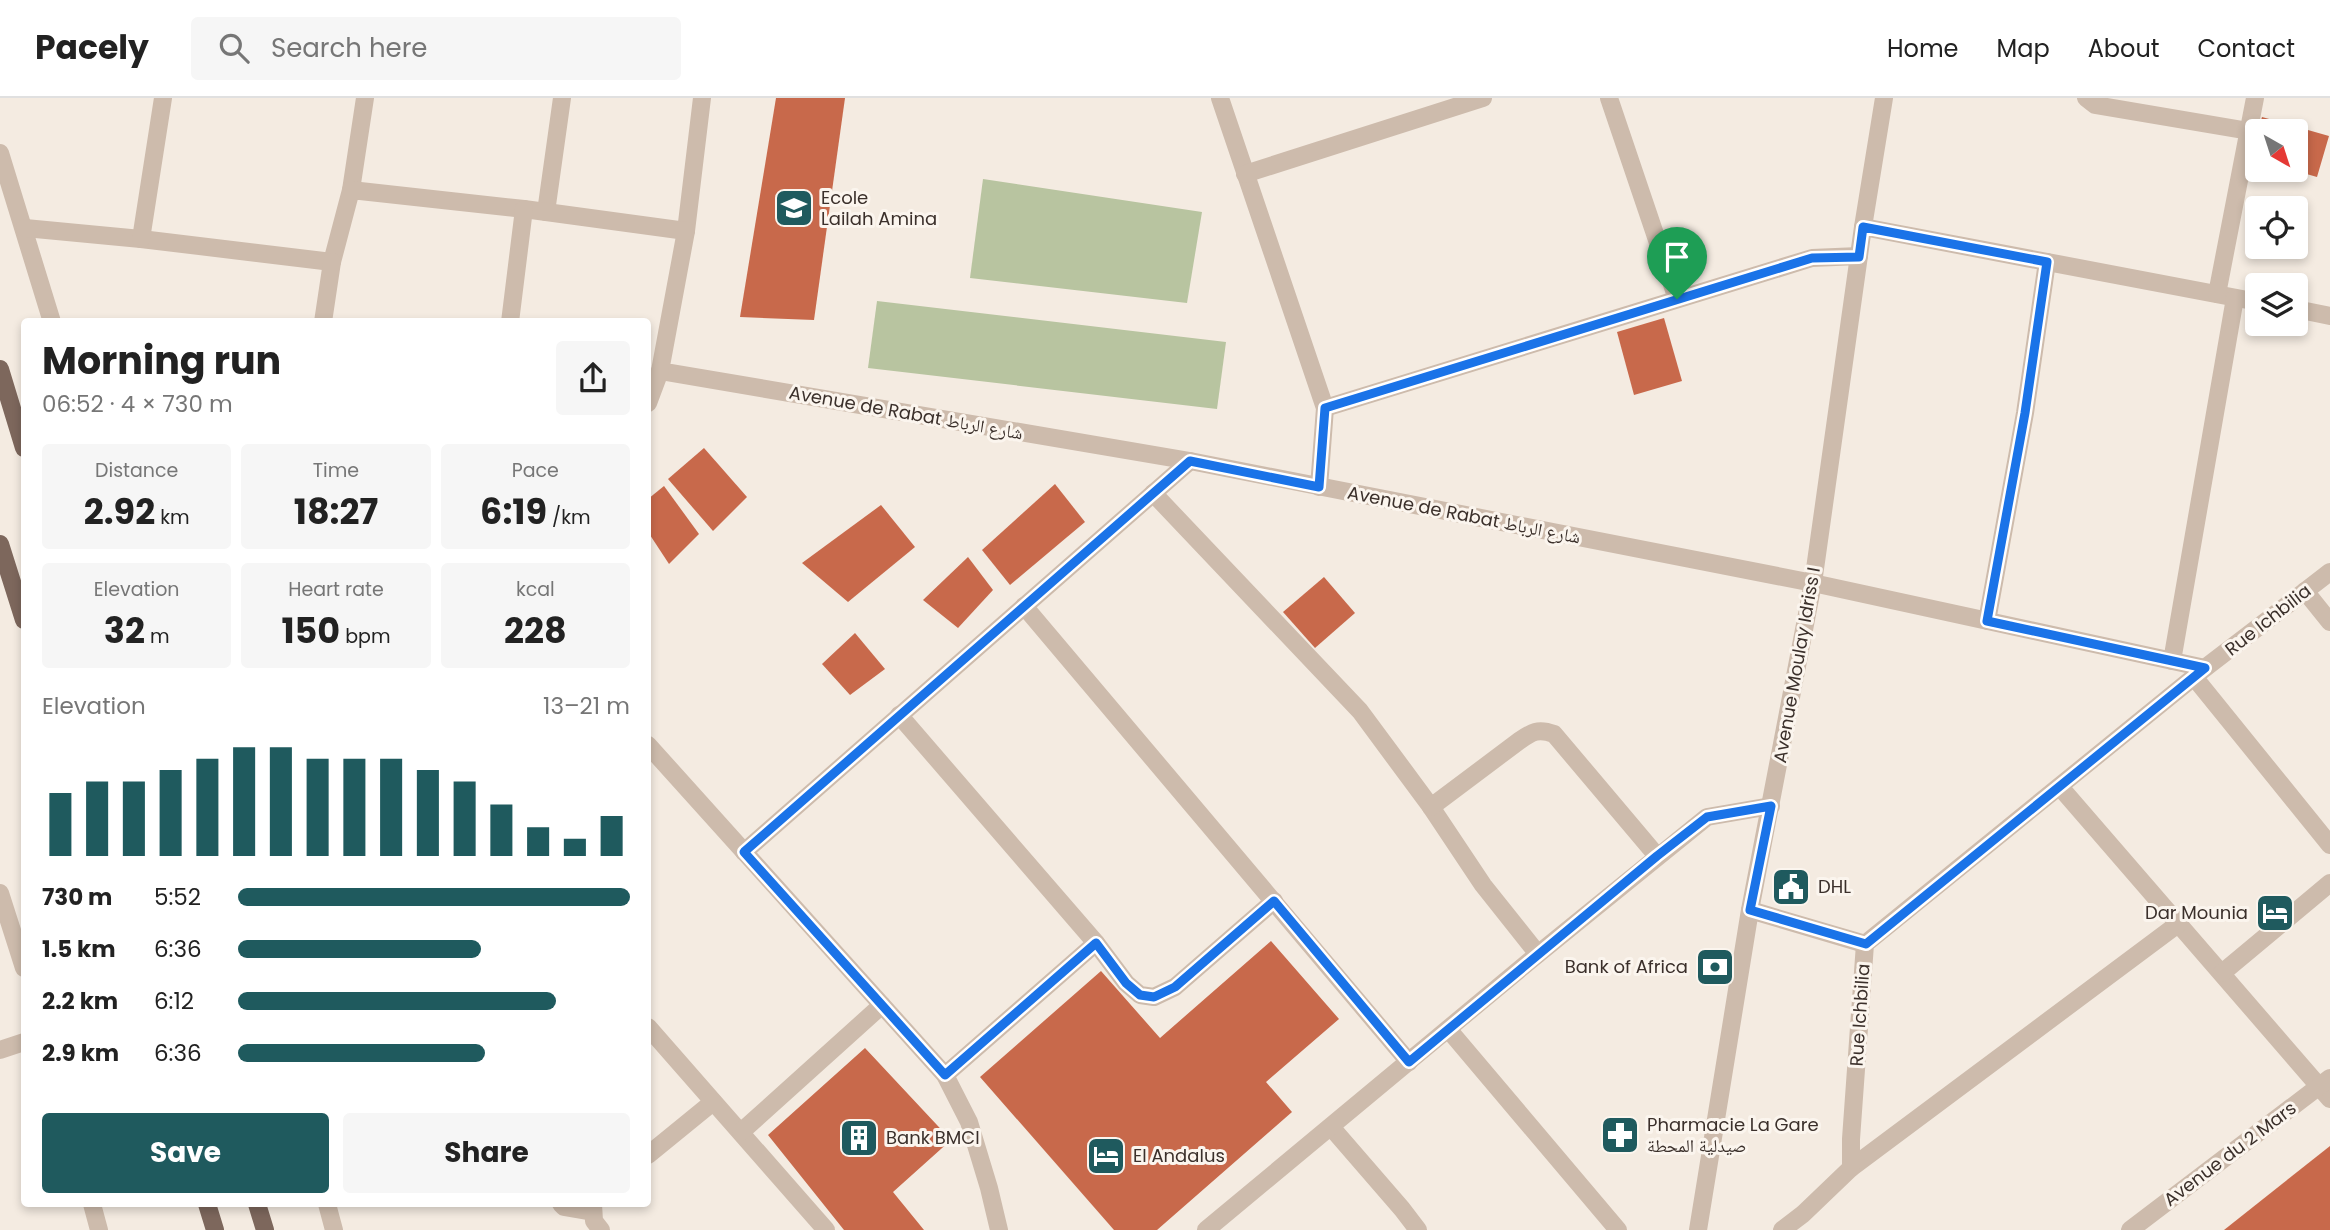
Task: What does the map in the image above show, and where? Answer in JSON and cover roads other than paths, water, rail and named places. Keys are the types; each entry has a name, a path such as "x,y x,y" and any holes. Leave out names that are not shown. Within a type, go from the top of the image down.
{"main road":[{"path":"0,369 21,438"},
{"path":"0,544 21,610"},
{"path":"208,1207 215,1230"},
{"path":"258,1207 265,1230"}],"street":[{"path":"141,239 163,98"},
{"path":"324,318 332,262 351,190 365,98"},
{"path":"547,212 562,98"},
{"path":"651,395 660,371 686,231 702,98"},
{"path":"1220,98 1325,408 1319,487"},
{"path":"1245,174 1483,98"},
{"path":"1609,98 1677,299"},
{"name":"Avenue Moulay Idriss I","path":"1698,1230 1750,910 1813,583 1884,98"},
{"path":"2086,98 2095,104 2245,130"},
{"path":"2251,119 2255,98"},
{"path":"2217,294 2245,151"},
{"path":"0,153 51,318"},
{"path":"351,190 524,209 686,231"},
{"path":"510,318 524,209"},
{"path":"1863,227 2245,300"},
{"path":"25,228 332,262"},
{"path":"1325,408 1812,258 1859,257"},
{"path":"1987,621 2025,413 2047,262"},
{"path":"2172,661 2235,298"},
{"path":"2308,311 2330,316"},
{"name":"Avenue de Rabat شارع الرباط","path":"660,371 1190,461 1813,583 2172,661 2199,673"},
{"path":"744,852 1190,461"},
{"path":"1153,493 1360,711 1431,807 1483,886 1538,954"},
{"name":"Rue Ichbilia","path":"1851,1168 1850,1139 1866,944 2199,673 2330,572"},
{"path":"2305,592 2330,622"},
{"path":"1024,606 1409,1062"},
{"path":"2199,673 2330,845"},
{"path":"899,715 1096,943 1126,983 1140,995 1154,997 1175,987 1274,901"},
{"path":"1431,807 1533,731 1541,729 1554,734 1657,856"},
{"path":"651,748 945,1075 969,1122 999,1230"},
{"path":"2060,787 2326,1088"},
{"path":"1206,1230 1707,817 1771,806"},
{"path":"2222,973 2330,883"},
{"path":"0,893 21,959"},
{"path":"1750,910 1866,944"},
{"path":"1782,1230 1804,1214 1851,1168 2178,923"},
{"path":"945,1075 1096,943"},
{"path":"741,1132 882,1005"},
{"path":"1448,1029 1618,1230"},
{"path":"651,1030 826,1230"},
{"path":"0,1051 21,1043"},
{"name":"Avenue du 2 Mars","path":"2130,1230 2326,1088"},
{"path":"651,1153 713,1102"},
{"path":"1331,1126 1418,1230"},
{"path":"93,1207 99,1230"},
{"path":"328,1207 334,1230"},
{"path":"564,1207 593,1208 594,1221 601,1230"}],"place":[{"name":"Ecole Lailah Amina","path":"794,208"},
{"name":"DHL","path":"1791,887"},
{"name":"Dar Mounia","path":"2275,913"},
{"name":"Bank of Africa","path":"1715,967"},
{"name":"Pharmacie La Gare صيدلية المحطة","path":"1620,1135"},
{"name":"Bank BMCI","path":"859,1138"},
{"name":"El Andalus","path":"1106,1156"}]}
